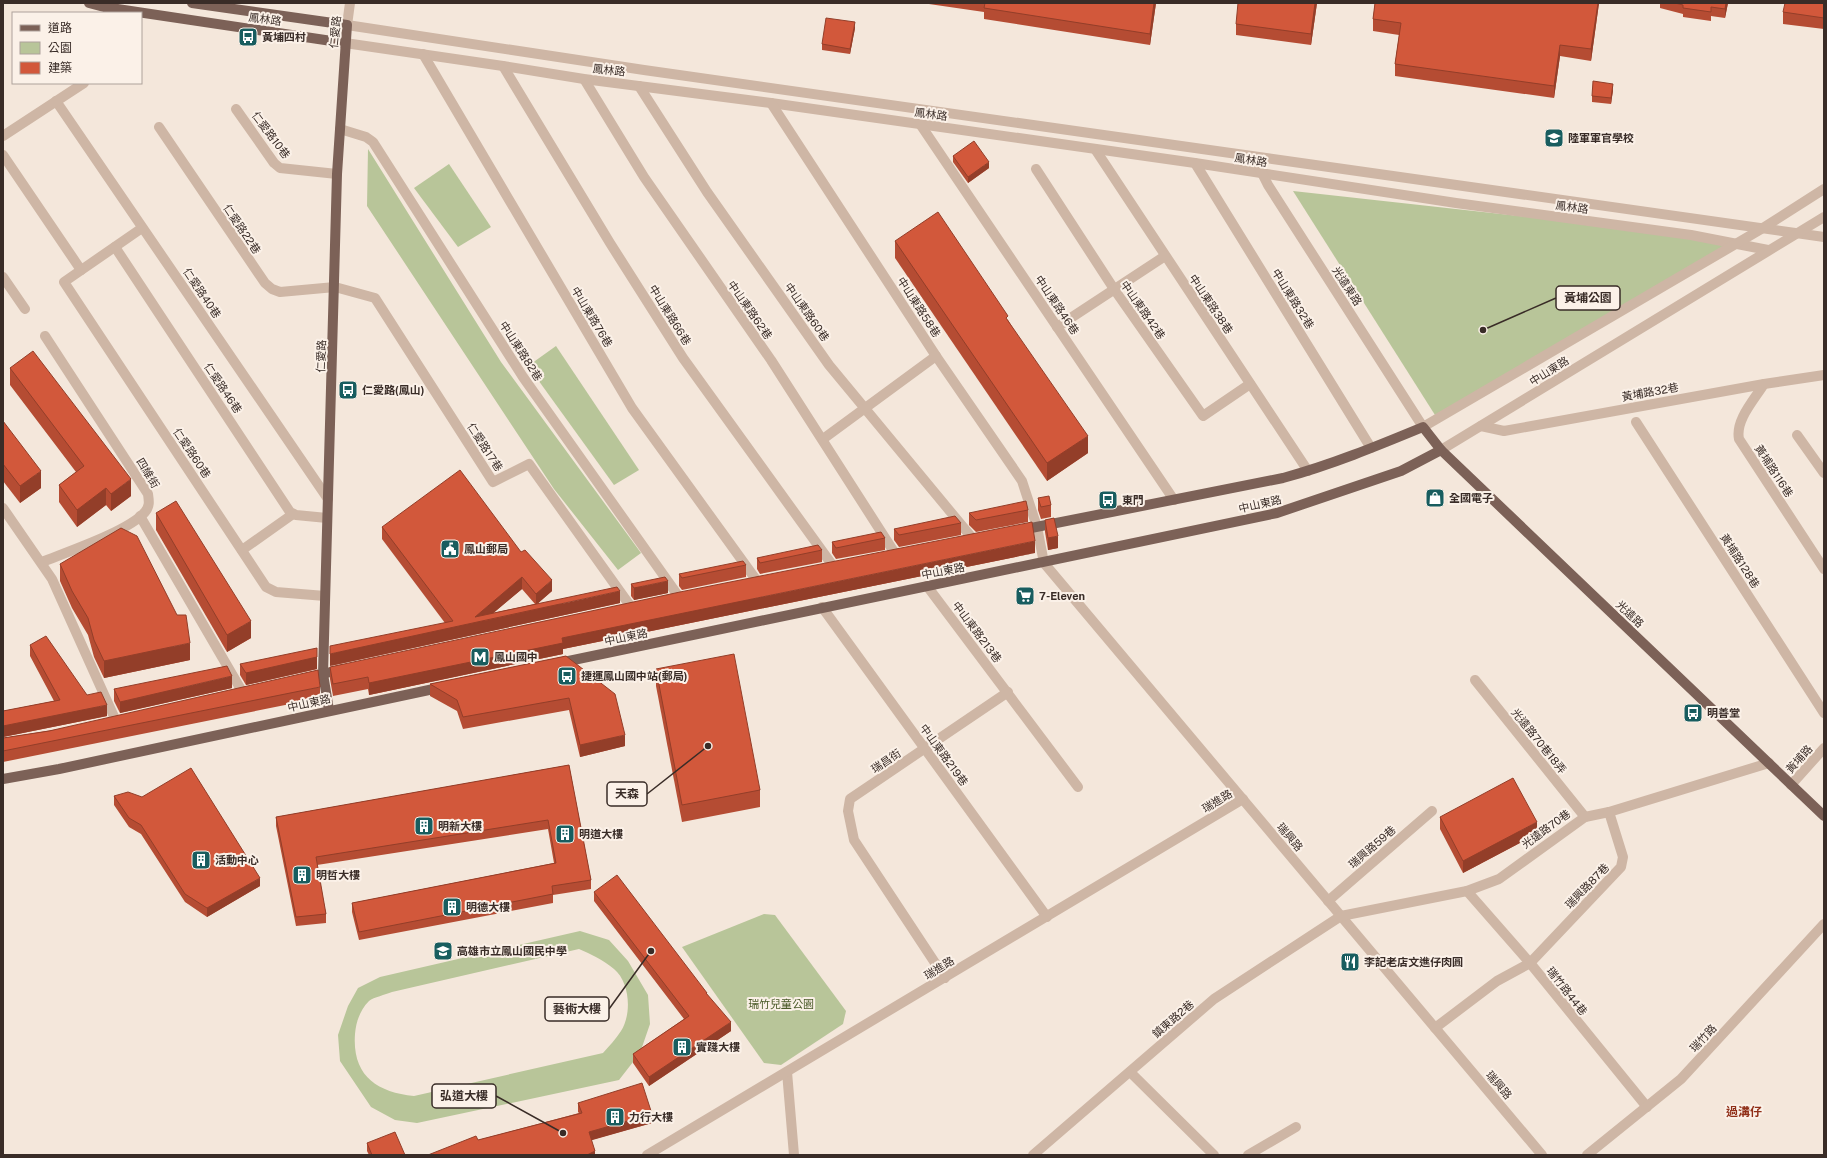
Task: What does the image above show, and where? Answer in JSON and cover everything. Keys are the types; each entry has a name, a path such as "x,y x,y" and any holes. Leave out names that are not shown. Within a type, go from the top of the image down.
{"main road":[{"name":"鳳林路","path":"89,3 104,8 132,12"},
{"name":"鳳林路","path":"192,3 347,25"},
{"name":"鳳林路","path":"142,14 345,43"},
{"name":"仁愛路","path":"329,710 323,674 327,518 335,287 337,174 347,25"},
{"name":"中山東路","path":"1007,533 1283,478 1308,471 1423,427"},
{"name":"光遠路","path":"1423,427 1441,450 1824,816"},
{"name":"中山東路","path":"547,665 822,607 1044,563 1277,513 1401,471 1441,450"},
{"path":"958,542 985,537"},
{"path":"665,600 683,596"},
{"path":"627,608 644,604"},
{"path":"294,681 352,667"},
{"name":"中山東路","path":"3,779 59,769 329,710 457,684"},
{"path":"239,694 253,690"}],"street":[{"name":"仁愛路","path":"347,25 350,3"},
{"name":"鳳林路","path":"347,25 644,70 1824,237"},
{"name":"鳳林路","path":"345,43 584,79 771,103 1095,149 1690,236 1768,250"},
{"name":"中山東路76巷","path":"423,54 632,408 757,581"},
{"name":"中山東路66巷","path":"503,66 610,243 683,358 833,566"},
{"name":"中山東路62巷","path":"584,79 644,177 771,360 896,555"},
{"path":"3,136 82,84"},
{"name":"中山東路60巷","path":"639,86 707,192 829,365 973,539"},
{"name":"仁愛路40巷","path":"56,101 328,499"},
{"name":"中山東路58巷","path":"771,103 936,356 1022,481 1037,527"},
{"name":"仁愛路10巷","path":"236,109 274,163 280,168 337,174"},
{"name":"中山東路46巷","path":"920,124 1174,500"},
{"name":"仁愛路22巷","path":"159,128 265,283 272,289 280,292 335,287"},
{"name":"中山東路82巷","path":"340,129 366,137 373,142 523,377 683,596"},
{"name":"中山東路38巷","path":"1095,149 1308,471"},
{"path":"3,156 81,270 142,228"},
{"name":"光遠東路","path":"1254,157 1261,174 1423,427"},
{"name":"中山東路32巷","path":"1195,164 1371,448"},
{"name":"中山東路42巷","path":"1036,169 1114,289 1204,416 1250,384"},
{"name":"中山東路","path":"1423,427 1763,228 1824,190"},
{"name":"中山東路","path":"1441,450 1824,217"},
{"name":"仁愛路46巷","path":"115,247 293,514"},
{"path":"1057,326 1165,256"},
{"name":"仁愛路60巷","path":"81,270 64,282 266,587 271,591 325,596"},
{"path":"3,278 25,309"},
{"name":"仁愛路17巷","path":"335,287 375,298 493,482 529,464 627,608"},
{"name":"四維街","path":"42,562 120,530 146,512 150,503 148,494 45,336"},
{"path":"823,439 936,356"},
{"name":"黃埔路32巷","path":"1482,426 1504,431 1764,384 1824,375"},
{"name":"黃埔路116巷","path":"1764,384 1740,423 1737,432 1739,439 1824,569"},
{"name":"黃埔路128巷","path":"1636,422 1824,714"},
{"path":"1797,435 1824,472"},
{"path":"3,508 52,578 116,721"},
{"path":"242,550 293,514 327,518"},
{"path":"140,516 239,694"},
{"name":"瑞興路","path":"1037,527 1044,563 1542,1155"},
{"name":"中山東路213巷","path":"927,586 1008,692"},
{"name":"中山東路219巷","path":"822,607 1047,917"},
{"name":"光遠路70巷18弄","path":"1475,680 1584,816"},
{"path":"1008,692 1078,787"},
{"name":"瑞昌街","path":"945,978 854,840 848,811 850,799 1008,692"},
{"name":"黃埔路","path":"1791,785 1824,748"},
{"name":"光遠路70巷","path":"1341,916 1467,892 1499,879 1584,816 1609,812 1769,763"},
{"name":"瑞進路","path":"647,1155 1243,799"},
{"name":"瑞興路59巷","path":"1328,901 1432,810"},
{"name":"瑞興路87巷","path":"1435,1028 1497,981 1530,963 1621,867 1623,857 1609,812"},
{"name":"瑞竹路44巷","path":"1467,892 1530,963 1647,1107"},
{"name":"鎮東路2巷","path":"1033,1155 1214,999 1341,916"},
{"name":"瑞竹路","path":"1587,1155 1681,1080 1824,924"},
{"path":"787,1072 794,1155"},
{"path":"1130,1072 1214,1155"},
{"path":"1248,1155 1296,1127"}],"green space":[{"path":"368,149 501,362 641,553 618,570 554,489 367,206"},
{"path":"449,164 491,227 458,247 414,188"},
{"path":"1293,191 1691,235 1734,245 1435,415"},
{"path":"556,346 639,470 614,485 528,366"},
{"name":"瑞竹兒童公園","path":"764,914 775,915 846,1011 843,1024 781,1065 764,1063 682,947"},
{"path":"580,931 609,940 628,961 648,995 650,1024 640,1053 619,1080 417,1123 395,1120 371,1107 340,1061 338,1035 348,1006 358,988 380,977","holes":["579,949 601,960 614,969 623,982 628,998 625,1024 617,1037 603,1053 414,1096 388,1090 369,1079 362,1071 355,1048 355,1034 357,1021 361,1012 369,1001 392,992"]}],"building":[{"path":"985,3 1154,3 1150,34 984,8"},
{"path":"1238,3 1315,3 1311,34 1236,24"},
{"path":"1375,3 1598,3 1591,49 1560,45 1554,86 1395,64 1401,23 1373,19"},
{"path":"1675,3 1726,3 1725,9 1711,7 1711,12 1683,8 1683,5"},
{"path":"1785,3 1824,3 1824,18 1783,12"},
{"path":"826,18 855,22 850,49 822,44"},
{"path":"1593,81 1613,84 1611,98 1592,96"},
{"path":"974,141 989,162 968,177 953,156"},
{"path":"938,212 1008,316 1006,318 1088,436 1047,463 895,241"},
{"path":"33,351 131,479 111,494 106,488 77,510 59,485 84,466 10,368"},
{"path":"3,421 41,471 20,486 3,464"},
{"name":"鳳山郵局","path":"460,470 521,552 525,550 552,580 536,594 522,577 475,617 617,587 620,591 330,654 330,646 453,621 382,527"},
{"path":"1049,496 1051,505 1041,507 1038,498"},
{"path":"176,501 251,621 227,635 156,513"},
{"path":"1026,501 1028,510 976,520 969,513"},
{"path":"955,516 961,523 899,535 894,529"},
{"path":"1054,518 1058,536 1048,538 1045,520"},
{"path":"1032,522 1035,541 562,638 563,643 369,683 368,677 333,684 330,667 680,592"},
{"path":"121,528 137,536 177,615 186,615 190,643 104,661 94,640 88,618 72,591 60,564"},
{"path":"881,532 885,538 836,548 832,542"},
{"path":"818,545 822,550 760,563 757,558"},
{"path":"743,561 746,565 682,578 679,574"},
{"path":"665,577 668,581 634,588 631,584"},
{"path":"46,636 87,695 101,692 107,705 3,726 3,711 60,700 30,645"},
{"path":"317,648 317,657 246,673 240,664"},
{"path":"734,654 760,790 682,805 656,669"},
{"path":"566,656 615,694 625,735 580,745 569,698 463,717 457,700 430,684"},
{"path":"227,666 232,676 120,702 114,689"},
{"path":"318,670 320,687 3,751 3,738 49,731"},
{"path":"569,765 591,880 552,886 553,894 359,932 352,903 556,863 548,820 316,857 326,914 296,917 276,817"},
{"name":"活動中心","path":"191,768 260,878 207,908 185,894 141,825 129,818 114,796 128,792 142,797"},
{"path":"1513,778 1537,822 1463,861 1440,817"},
{"path":"617,875 706,993 731,1022 649,1077 633,1054 689,1016 594,892"},
{"path":"642,1083 652,1114 589,1132 595,1151 587,1155 428,1155 476,1136 478,1140 582,1113 578,1103"},
{"path":"395,1132 405,1155 372,1155 367,1143"}],"place":[{"name":"黃埔四村","path":"248,37"},
{"name":"陸軍軍官學校","path":"1554,138"},
{"name":"黃埔公園","path":"1483,330"},
{"name":"仁愛路(鳳山)","path":"348,390"},
{"name":"全國電子","path":"1435,498"},
{"name":"東門","path":"1108,500"},
{"name":"鳳山郵局","path":"450,549"},
{"name":"7-Eleven","path":"1025,596"},
{"name":"鳳山國中","path":"480,657"},
{"name":"捷運鳳山國中站(郵局)","path":"567,676"},
{"name":"明善堂","path":"1693,713"},
{"name":"天森","path":"708,746"},
{"name":"明新大樓","path":"424,826"},
{"name":"明道大樓","path":"565,834"},
{"name":"活動中心","path":"201,860"},
{"name":"明哲大樓","path":"302,875"},
{"name":"明德大樓","path":"452,907"},
{"name":"高雄市立鳳山國民中學","path":"443,951"},
{"name":"藝術大樓","path":"651,951"},
{"name":"李記老店文進仔肉圓","path":"1350,962"},
{"name":"實踐大樓","path":"682,1047"},
{"name":"力行大樓","path":"615,1117"},
{"name":"弘道大樓","path":"563,1133"}],"district":[{"name":"過溝仔","path":"1744,1112"}]}
